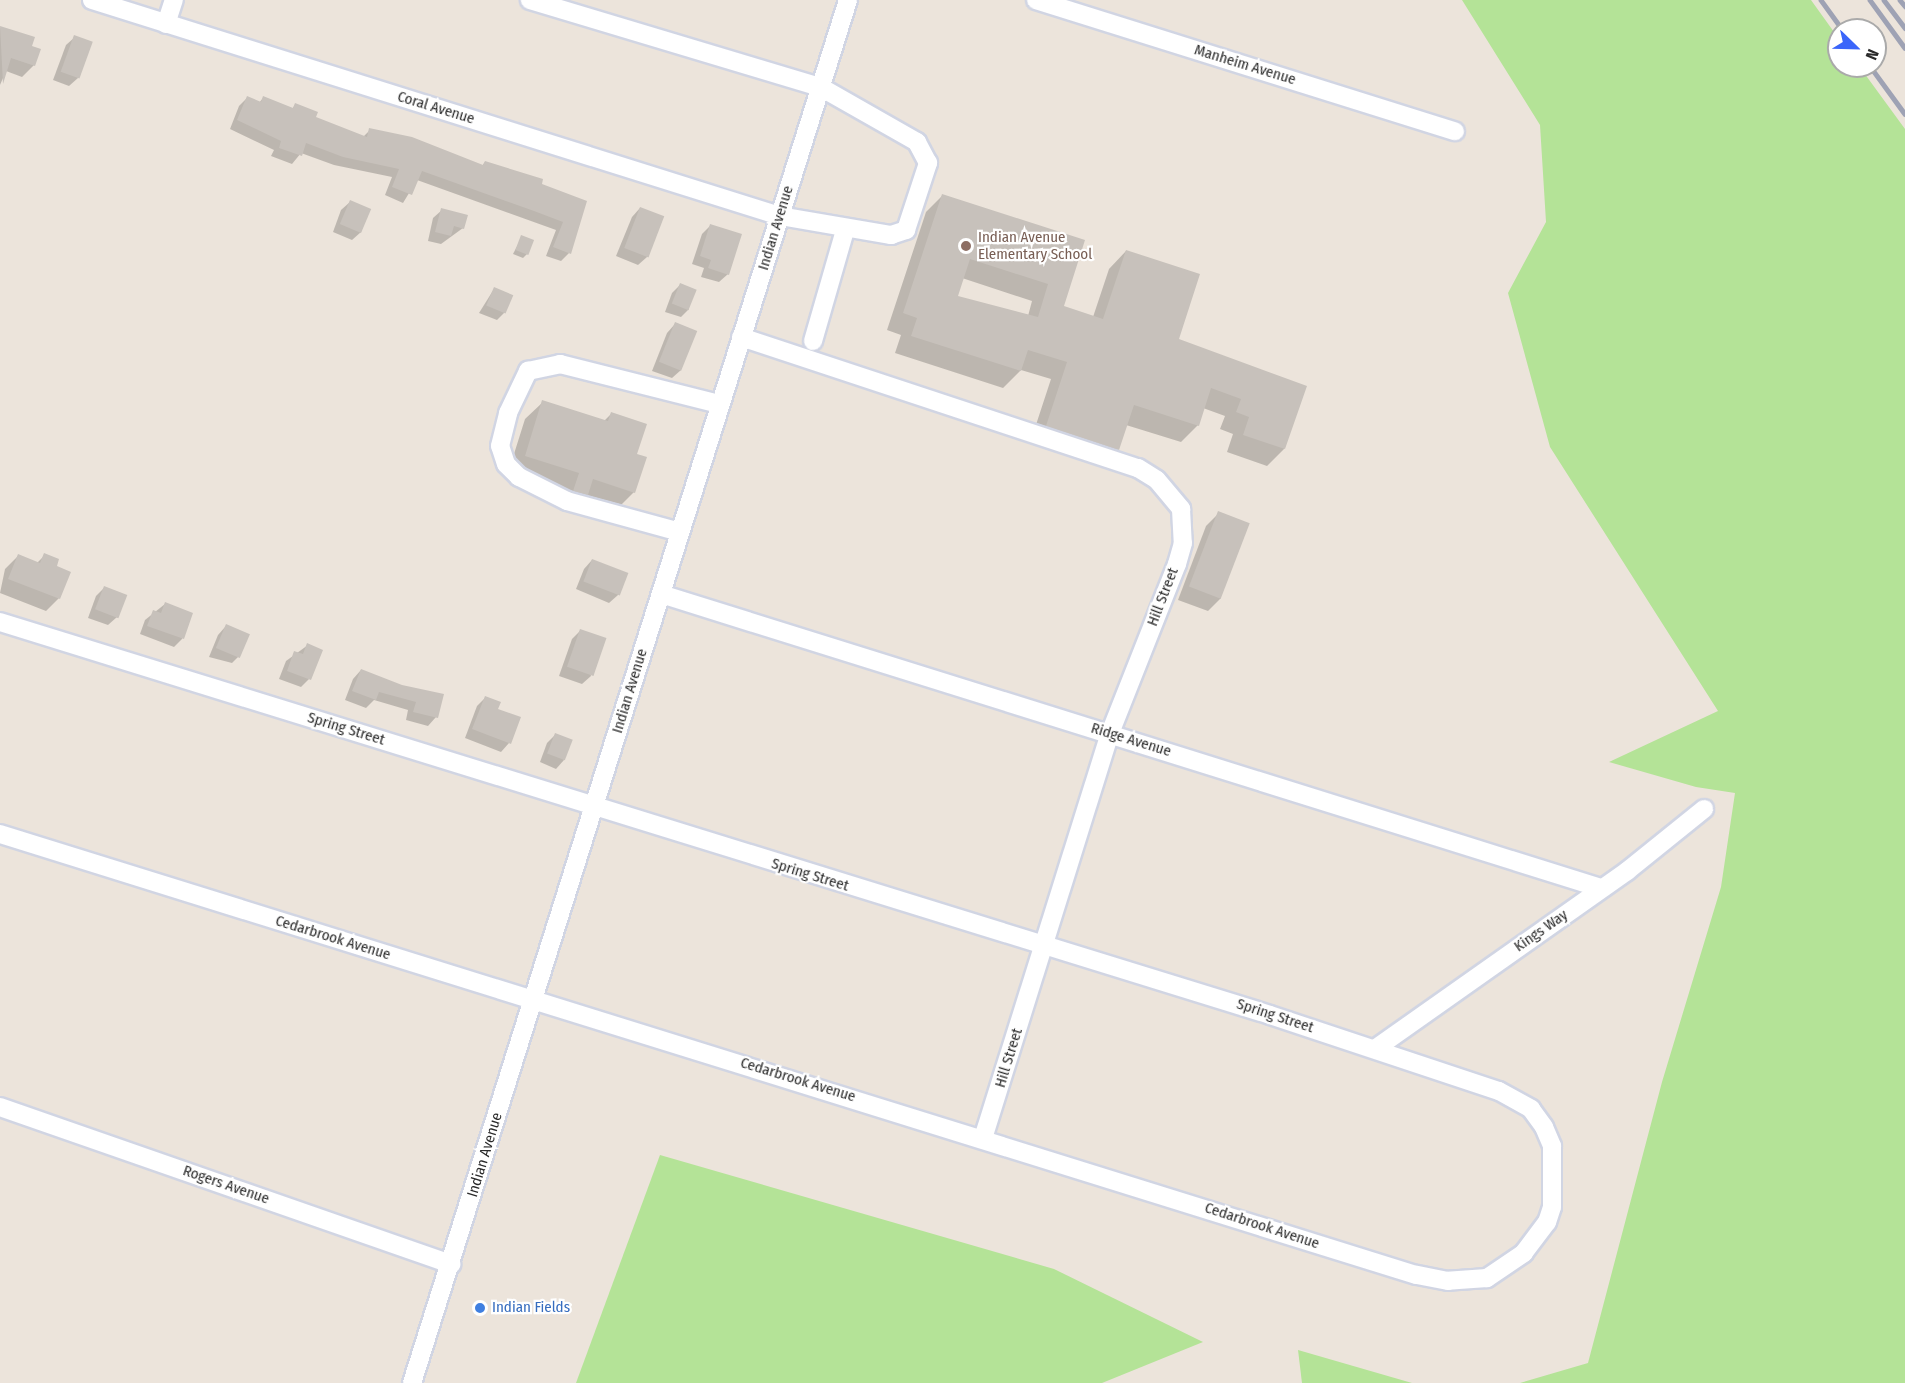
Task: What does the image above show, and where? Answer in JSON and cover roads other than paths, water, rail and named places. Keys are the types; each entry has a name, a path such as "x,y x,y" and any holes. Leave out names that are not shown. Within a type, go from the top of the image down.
{"street":[{"name":"Coral Avenue","path":"92,0 780,216 845,230 891,235 906,230 928,163 917,142 820,87"},
{"path":"166,24 174,0"},
{"path":"530,0 820,87"},
{"name":"Indian Avenue","path":"412,1383 848,0"},
{"name":"Manheim Avenue","path":"1036,0 1455,131"},
{"path":"813,341 845,230"},
{"name":"Hill Street","path":"741,337 1138,468 1171,494 1181,509 1183,543 1110,733 983,1138"},
{"path":"680,532 567,501 519,477 506,464 500,446 508,413 528,370 560,364 719,404"},
{"name":"Ridge Avenue","path":"660,594 1601,888"},
{"name":"Spring Street","path":"0,622 1375,1049 1499,1091 1532,1109 1552,1146 1554,1192"},
{"name":"Kings Way","path":"1375,1049 1601,888 1704,809"},
{"name":"Cedarbrook Avenue","path":"0,834 983,1138 1416,1275 1448,1281 1488,1278 1517,1259 1548,1222 1554,1192"},
{"name":"Rogers Avenue","path":"0,1107 451,1264"}],"railway":[{"path":"1821,0 1834,18"},
{"path":"1870,0 1905,48"},
{"path":"1884,0 1905,28"},
{"path":"1900,0 1905,6"},
{"path":"1879,78 1905,114"}],"place":[{"name":"Indian Avenue Elementary School","path":"966,246"},
{"name":"Indian Fields","path":"480,1308"}]}
